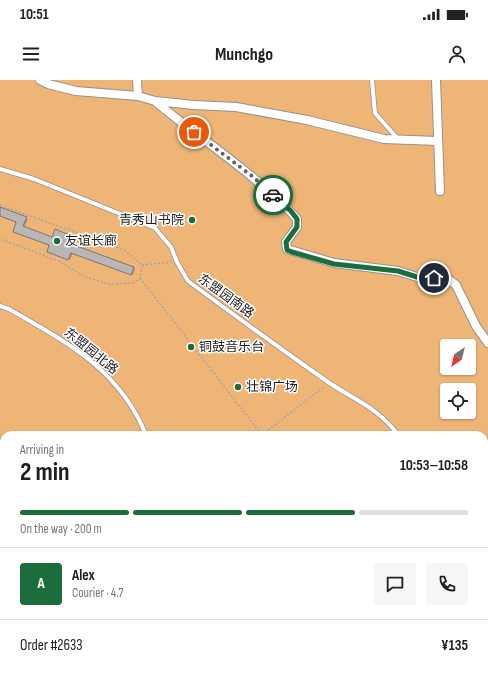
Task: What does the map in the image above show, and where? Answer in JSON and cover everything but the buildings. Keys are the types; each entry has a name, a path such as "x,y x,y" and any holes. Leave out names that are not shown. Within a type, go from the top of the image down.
{"street":[{"path":"40,80 48,84 76,90 138,96 155,101 236,107 307,120 384,139 438,141"},
{"path":"137,80 138,96"},
{"path":"436,80 440,190"},
{"path":"155,101 172,116 252,176 291,211 297,219 297,227 286,242 287,250 334,264 398,271 417,277 447,278 456,285 476,326 488,343"}],"lane":[{"path":"372,80 374,113 398,140"},
{"name":"东盟园南路","path":"0,169 34,179 155,228 171,247 176,262 188,281 330,383 360,400 382,416 395,431"},
{"name":"东盟园北路","path":"0,306 9,309 68,342 109,376 139,417 144,431"}],"path":[{"path":"0,205 124,250 142,265 176,262"},
{"path":"0,239 59,260 85,277 109,284 134,283 140,278 142,265"},
{"path":"140,278 259,431"},
{"path":"267,431 330,383"}],"shaded area":[{"path":"0,80 488,80 488,431 0,431"}],"way so far":[{"path":"194,132 252,176 273,195"}],"place":[{"name":"青秀山书院","path":"192,220"},
{"name":"友谊长廊","path":"57,241"},
{"name":"铜鼓音乐台","path":"191,347"},
{"name":"壮锦广场","path":"238,387"}],"route":[{"path":"273,195 291,211 297,219 297,227 286,242 287,250 334,264 398,271 417,277 434,278"}]}
